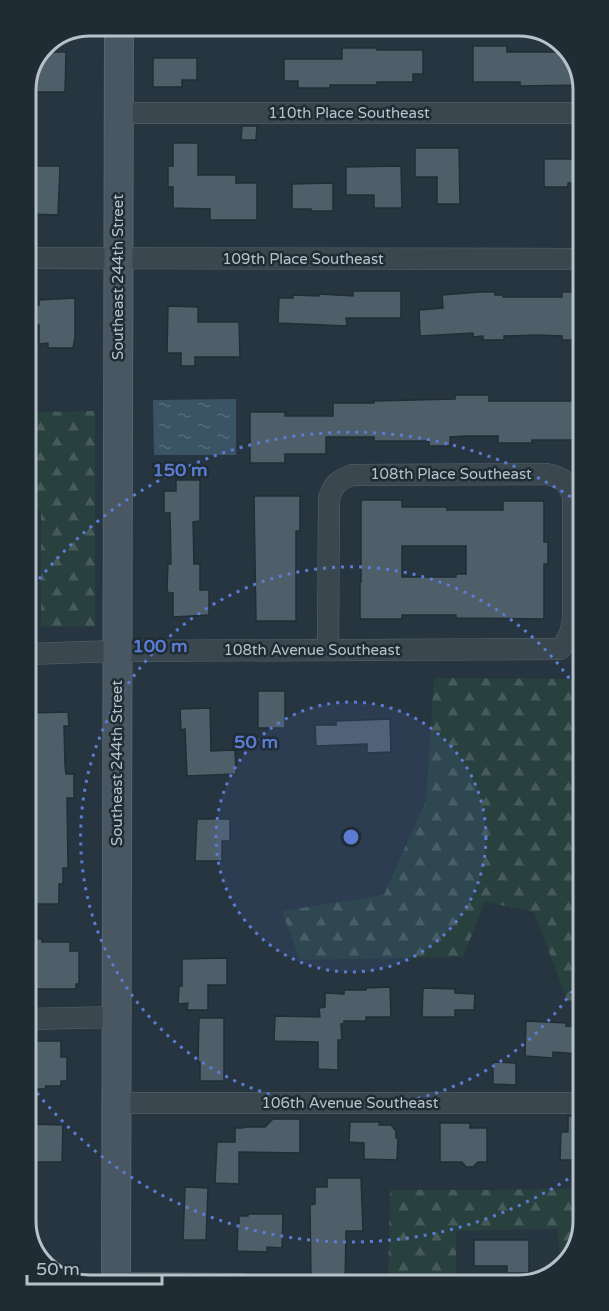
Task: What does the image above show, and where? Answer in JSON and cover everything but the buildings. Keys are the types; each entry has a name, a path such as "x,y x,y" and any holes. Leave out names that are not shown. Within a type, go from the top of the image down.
{"street":[{"name":"Southeast 244th Street","path":"116,1275 119,36"},
{"name":"110th Place Southeast","path":"119,113 573,113"},
{"name":"109th Place Southeast","path":"36,258 573,259"},
{"name":"108th Place Southeast","path":"328,650 329,498 333,486 352,475 534,474 559,477 569,486 573,495 572,630 568,640 560,649"},
{"name":"108th Avenue Southeast","path":"36,654 117,651 560,649"},
{"path":"36,1018 117,1017"},
{"name":"106th Avenue Southeast","path":"116,1103 573,1103"}],"green space":[{"path":"95,411 95,627 41,627 41,510 36,510 36,413"},
{"path":"434,678 573,679 573,1003 567,1000 534,912 485,902 463,957 300,960 282,911 384,895 426,800"},
{"path":"573,1188 572,1232 562,1254 560,1256 557,1229 456,1231 456,1275 388,1275 390,1190"}],"water":[{"path":"236,399 236,455 154,455 153,400"}]}
